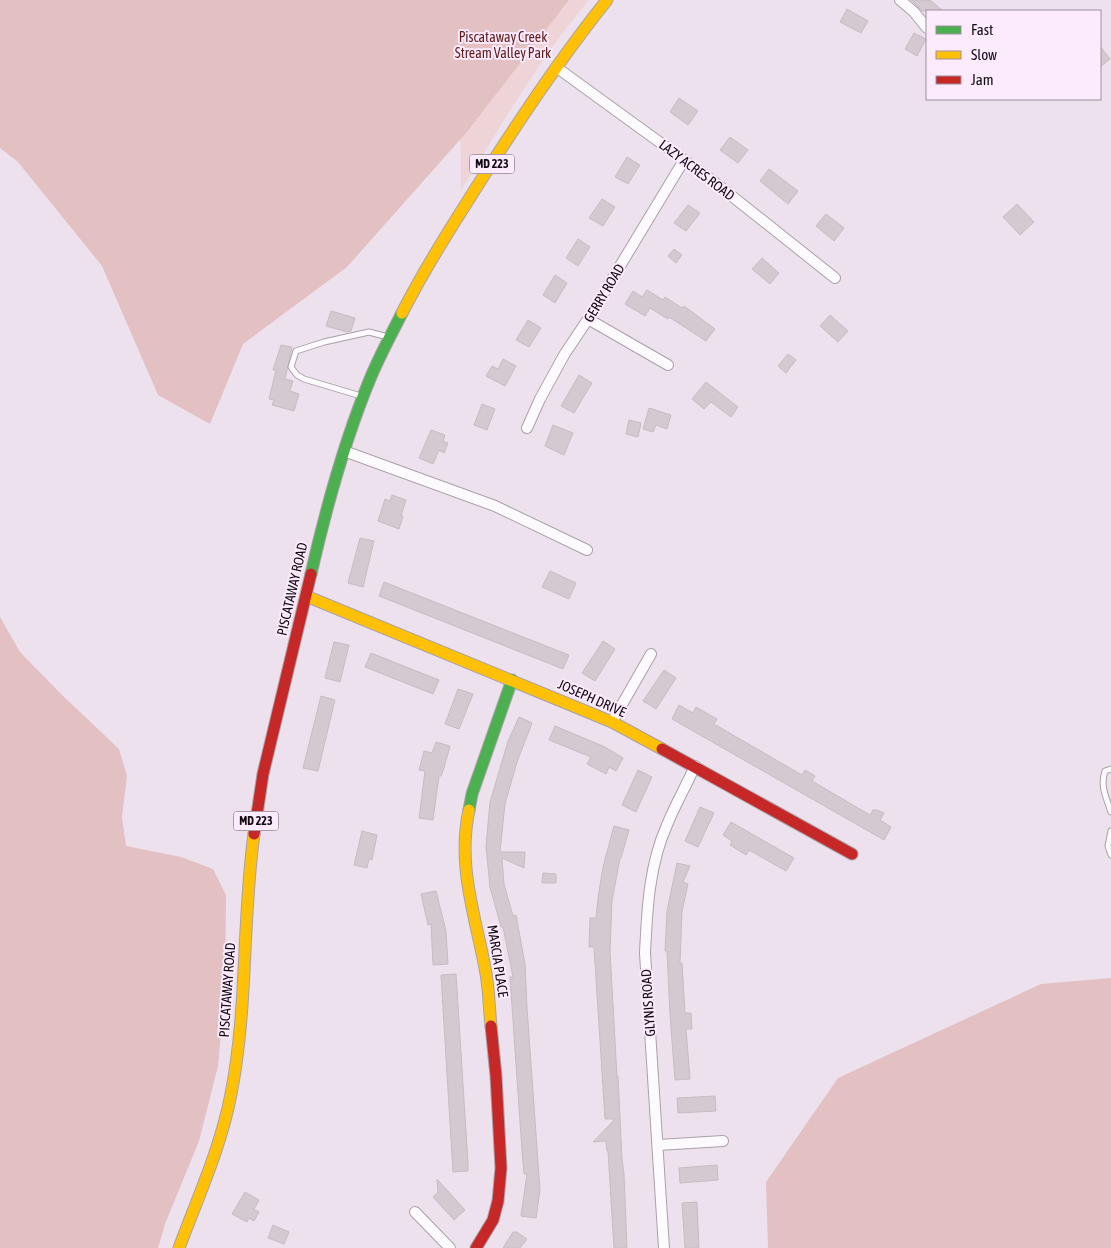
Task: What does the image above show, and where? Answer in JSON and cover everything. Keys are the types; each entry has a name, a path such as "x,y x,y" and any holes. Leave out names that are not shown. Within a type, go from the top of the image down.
{"main road":[{"name":"PISCATAWAY ROAD","path":"179,1248 221,1136 234,1080 243,992 250,865 263,774 329,497 344,451 363,397 390,337 422,274 519,120 556,67 607,0"},
{"name":"JOSEPH DRIVE","path":"306,596 612,722 696,766 852,854"},
{"name":"MARCIA PLACE","path":"476,1248 493,1220 498,1201 501,1168 496,1076 486,971 467,880 464,856 466,823 472,794 512,680"}],"street":[{"path":"900,0 923,21 926,26"},
{"name":"LAZY ACRES ROAD","path":"556,67 765,221 835,278"},
{"name":"GERRY ROAD","path":"527,428 564,354 588,319 684,160"},
{"path":"588,319 668,365"},
{"path":"344,451 495,506 586,550"},
{"path":"612,722 651,654"},
{"name":"GLYNIS ROAD","path":"664,1248 645,953 647,908 653,871 666,826 696,766"},
{"path":"658,1144 723,1141"},
{"path":"415,1212 450,1248"}],"lane":[{"path":"363,397 304,379 297,375 291,367 293,357 296,351 324,342 369,332 390,337"},
{"path":"1111,769 1105,771 1102,781 1103,791 1111,812"},
{"path":"1111,831 1108,846 1111,855"}],"green space":[{"path":"0,0 569,0 466,133 347,267 243,344 210,424 158,395 102,266 18,162 0,148"},
{"name":"Piscataway Creek Stream Valley Park","path":"459,0 589,0 538,68 461,190"},
{"path":"0,617 20,652 119,749 127,776 122,817 126,846 181,857 213,869 226,895 225,990 218,1066 199,1141 165,1224 158,1248 0,1248"},
{"path":"1111,978 1111,1248 768,1248 766,1182 838,1078 1041,984"}],"building":[{"path":"911,0 930,0 942,10 926,10 922,11"},
{"path":"847,9 868,21 861,33 840,22"},
{"path":"914,33 926,39 917,56 905,49"},
{"path":"1101,47 1110,59 1101,66"},
{"path":"679,98 698,111 688,125 670,112"},
{"path":"730,137 748,150 738,163 720,150"},
{"path":"627,157 640,165 628,184 615,177"},
{"path":"769,169 798,191 788,204 760,181"},
{"path":"602,199 615,207 603,226 589,218"},
{"path":"1017,204 1034,222 1020,235 1003,217"},
{"path":"688,205 700,213 686,231 674,223"},
{"path":"826,214 844,228 834,241 816,226"},
{"path":"578,239 590,247 578,266 566,258"},
{"path":"674,249 682,255 676,263 668,256"},
{"path":"762,258 779,273 770,284 752,269"},
{"path":"555,275 567,283 555,303 543,295"},
{"path":"647,290 663,300 665,297 682,308 684,306 715,329 706,341 669,317 668,319 650,308 645,316 625,304 633,291 642,297"},
{"path":"331,311 355,318 351,331 347,332 326,326"},
{"path":"830,315 848,331 838,342 820,326"},
{"path":"528,320 541,328 529,347 516,340"},
{"path":"281,345 292,347 285,379 293,381 290,391 299,394 294,411 272,405 274,400 269,399 276,370 273,370"},
{"path":"788,354 796,360 786,373 778,366"},
{"path":"503,359 516,366 505,386 486,376 492,366 498,369"},
{"path":"579,375 592,383 574,413 561,406"},
{"path":"706,382 738,407 731,417 711,402 704,409 692,399"},
{"path":"482,404 495,409 487,430 474,425"},
{"path":"649,408 671,415 667,429 656,425 653,432 643,429"},
{"path":"629,420 641,423 638,437 626,434"},
{"path":"553,425 573,433 564,455 545,446"},
{"path":"431,430 445,435 443,441 448,443 444,453 439,450 433,464 419,458"},
{"path":"392,495 406,500 399,529 378,521 385,499 390,501"},
{"path":"360,538 374,541 363,587 348,583"},
{"path":"550,571 576,583 569,599 542,587"},
{"path":"384,582 569,655 563,669 379,596"},
{"path":"603,641 615,649 595,681 582,673"},
{"path":"334,642 349,645 340,682 325,678"},
{"path":"371,653 439,680 433,694 365,667"},
{"path":"664,670 676,678 656,709 643,701"},
{"path":"458,689 473,694 459,729 445,724"},
{"path":"321,696 335,700 318,771 303,768"},
{"path":"679,705 693,713 696,707 717,719 714,724 802,775 805,770 815,776 812,781 870,815 873,810 884,813 880,820 891,827 884,840 672,719"},
{"path":"519,717 532,723 517,762 505,804 500,852 525,852 524,868 502,858 504,884 513,916 516,915 525,964 540,1190 536,1218 521,1216 527,1174 524,1174 522,1151 510,977 513,977 503,927 501,927 490,887 486,846 490,802 508,741"},
{"path":"555,726 605,747 623,758 616,771 609,767 606,774 587,764 591,757 549,740"},
{"path":"436,742 450,746 444,768 441,776 439,776 433,820 419,818 425,771 419,770 424,751 432,753"},
{"path":"638,770 652,777 636,812 622,805"},
{"path":"700,807 714,813 698,847 685,841"},
{"path":"731,822 794,858 786,871 749,850 746,855 730,845 732,841 723,835"},
{"path":"614,826 629,830 620,858 612,901 610,951 627,1248 614,1248 606,1141 593,1142 615,1119 605,1119 594,947 589,947 590,918 596,918 603,867"},
{"path":"362,831 377,835 372,860 369,859 367,868 354,865"},
{"path":"677,863 690,866 683,882 688,884 682,911 680,963 682,963 685,1013 691,1013 692,1029 686,1029 690,1079 675,1080 667,951 665,951 667,911"},
{"path":"543,873 556,874 556,883 542,883"},
{"path":"436,891 446,931 448,964 433,965 431,924 428,925 421,894"},
{"path":"456,974 468,1171 453,1172 441,975"},
{"path":"715,1096 716,1111 678,1113 677,1098"},
{"path":"717,1165 718,1180 680,1183 679,1168"},
{"path":"437,1179 465,1210 454,1220 433,1197 438,1192"},
{"path":"245,1192 259,1200 254,1209 259,1212 254,1221 249,1218 247,1222 232,1214"},
{"path":"697,1202 699,1248 685,1248 682,1203"},
{"path":"273,1225 289,1232 284,1244 268,1238"},
{"path":"513,1232 517,1232 527,1239 520,1248 503,1248"}],"traffic: fast":[{"path":"311,574 329,500 352,427 374,371 402,313"},
{"path":"469,810 472,794 512,680"}],"traffic: slow":[{"path":"402,313 466,203 507,140 555,69 607,0"},
{"path":"306,596 612,722 662,749"},
{"path":"469,810 466,830 466,870 486,975 491,1026"},
{"path":"179,1248 215,1153 231,1094 243,997 250,866 254,834"}],"traffic: jam":[{"path":"254,834 263,774 311,574"},
{"path":"662,749 852,854"},
{"path":"476,1248 493,1220 498,1201 501,1168 491,1026"}]}
